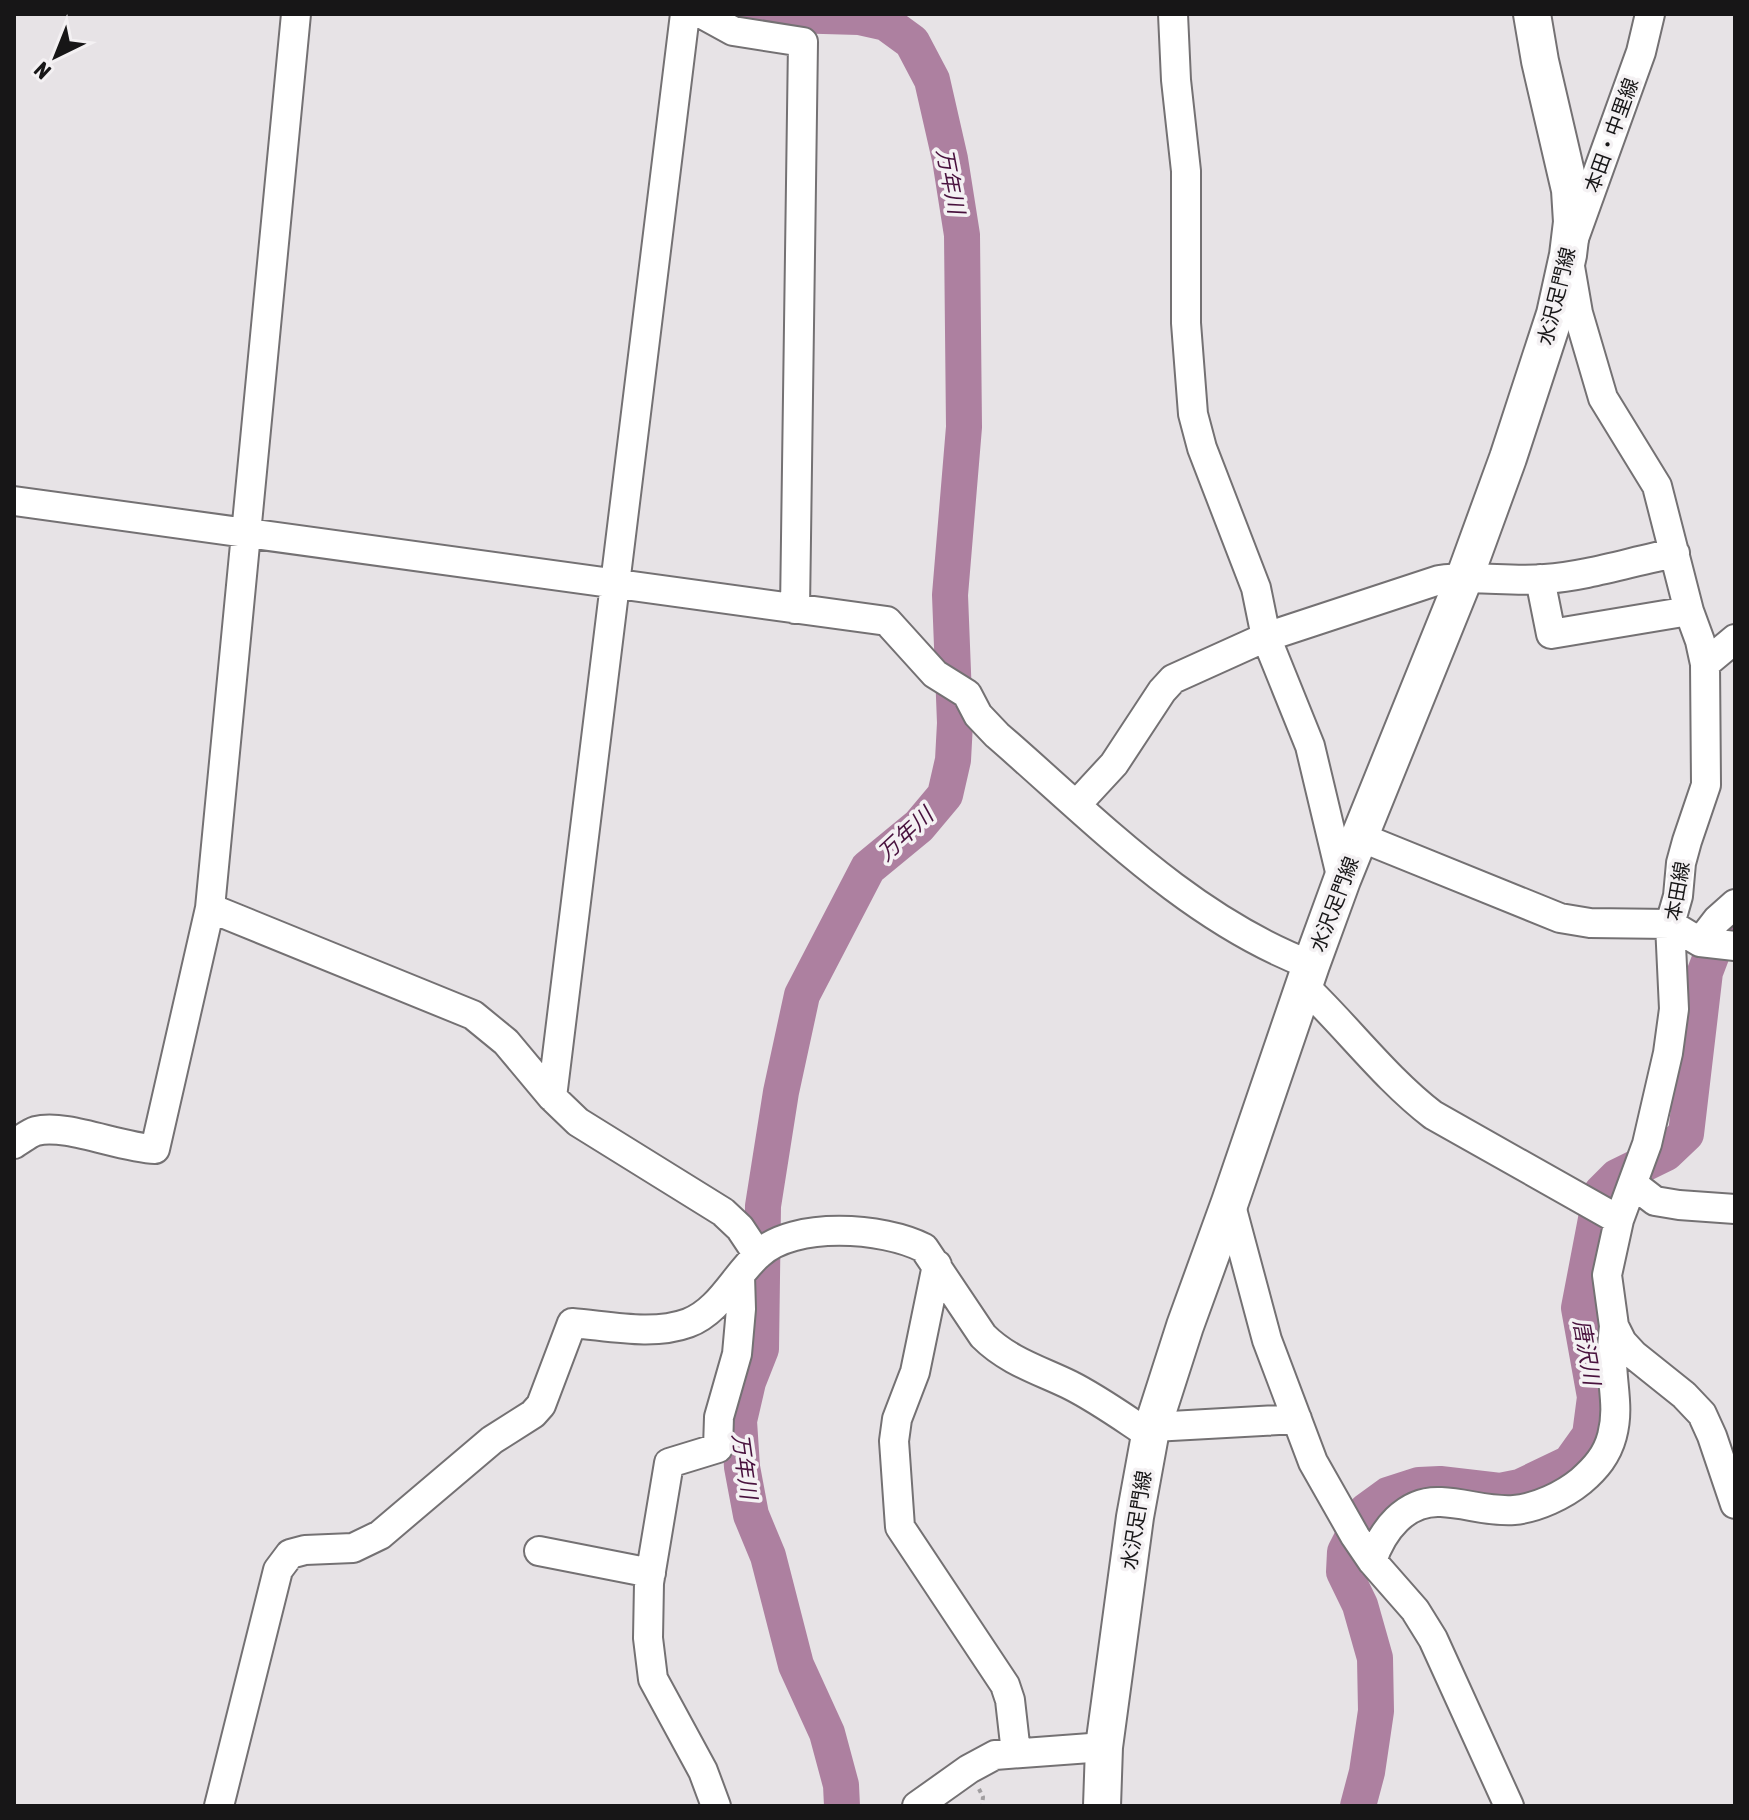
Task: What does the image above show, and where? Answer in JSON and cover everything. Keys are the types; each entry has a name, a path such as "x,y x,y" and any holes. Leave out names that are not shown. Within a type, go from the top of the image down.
{"main road":[{"name":"水沢足門線","path":"1102,1806 1104,1747 1135,1517 1152,1431 1185,1326 1342,880 1465,576 1555,314 1572,222 1570,190 1532,14"}],"street":[{"path":"14,1144 35,1131 58,1130 139,1149 155,1149 210,908 296,14"},
{"path":"552,1097 685,14"},
{"path":"702,14 733,31 803,42 795,609"},
{"path":"1173,14 1176,80 1186,171 1186,323 1193,414 1202,448 1256,588 1266,637 1310,746 1342,880"},
{"name":"本田・中里線","path":"1568,255 1641,52 1650,14"},
{"name":"本田線","path":"1568,255 1578,313 1603,398 1657,486 1705,664 1706,785 1681,863 1678,896 1670,924 1674,1009 1668,1053 1647,1144 1633,1184 1606,1213 1607,1275 1614,1326 1622,1342 1702,1414 1735,1504"},
{"path":"14,501 614,586 887,621 935,674 967,694 978,715 997,735 1166,882 1238,929 1286,955 1308,975 1340,1020 1406,1094 1424,1108 1606,1213"},
{"path":"1077,804 1114,764 1173,679 1266,637 1439,580 1465,576 1495,580 1540,579 1675,553"},
{"path":"1540,579 1551,634 1689,611"},
{"path":"1705,664 1735,639"},
{"path":"1360,837 1560,918 1590,923 1670,924 1700,942 1735,946"},
{"path":"1700,942 1717,920 1735,904"},
{"path":"210,908 473,1015 506,1042 552,1097 578,1122 723,1212 740,1228 758,1255"},
{"path":"1633,1184 1655,1201 1735,1209"},
{"path":"1230,1202 1267,1340 1313,1462 1365,1551 1415,1610 1433,1639 1509,1806"},
{"path":"219,1806 278,1570 290,1554 305,1550 353,1548 380,1535 492,1440 533,1414 541,1405 572,1323 642,1329 670,1328 691,1322 713,1306 758,1255 788,1236 808,1231 872,1234 908,1240 924,1248 983,1336 995,1348 1012,1360 1072,1386 1152,1431 1297,1419"},
{"path":"937,1265 915,1372 897,1419 894,1441 900,1527 1005,1685 1010,1700 1016,1753"},
{"path":"716,1806 703,1771 653,1679 648,1638 651,1573 669,1463 718,1448 719,1417 737,1354 740,1276"},
{"path":"1365,1551 1399,1517 1418,1505 1438,1501 1516,1510 1572,1489 1594,1469 1612,1440 1617,1411 1611,1361 1614,1326"},
{"path":"539,1551 651,1573"},
{"path":"917,1806 995,1755 1104,1747"}],"waterway":[{"name":"万年川","path":"757,14 859,17 886,23 912,42 932,80 950,159 962,235 964,427 950,595 955,723 953,760 945,795 919,826 868,868 802,995 781,1092 763,1206 761,1349 748,1382 739,1421 742,1467 751,1515 768,1556 796,1665 827,1733 841,1785 842,1806"},
{"name":"唐沢川","path":"1358,1806 1367,1772 1376,1711 1375,1658 1360,1605 1344,1572 1345,1552 1366,1511 1388,1495 1419,1485 1440,1484 1500,1491 1520,1487 1570,1463 1590,1435 1595,1397 1579,1308 1601,1193 1617,1177 1666,1153 1686,1134 1705,972 1724,922 1733,914"}]}
